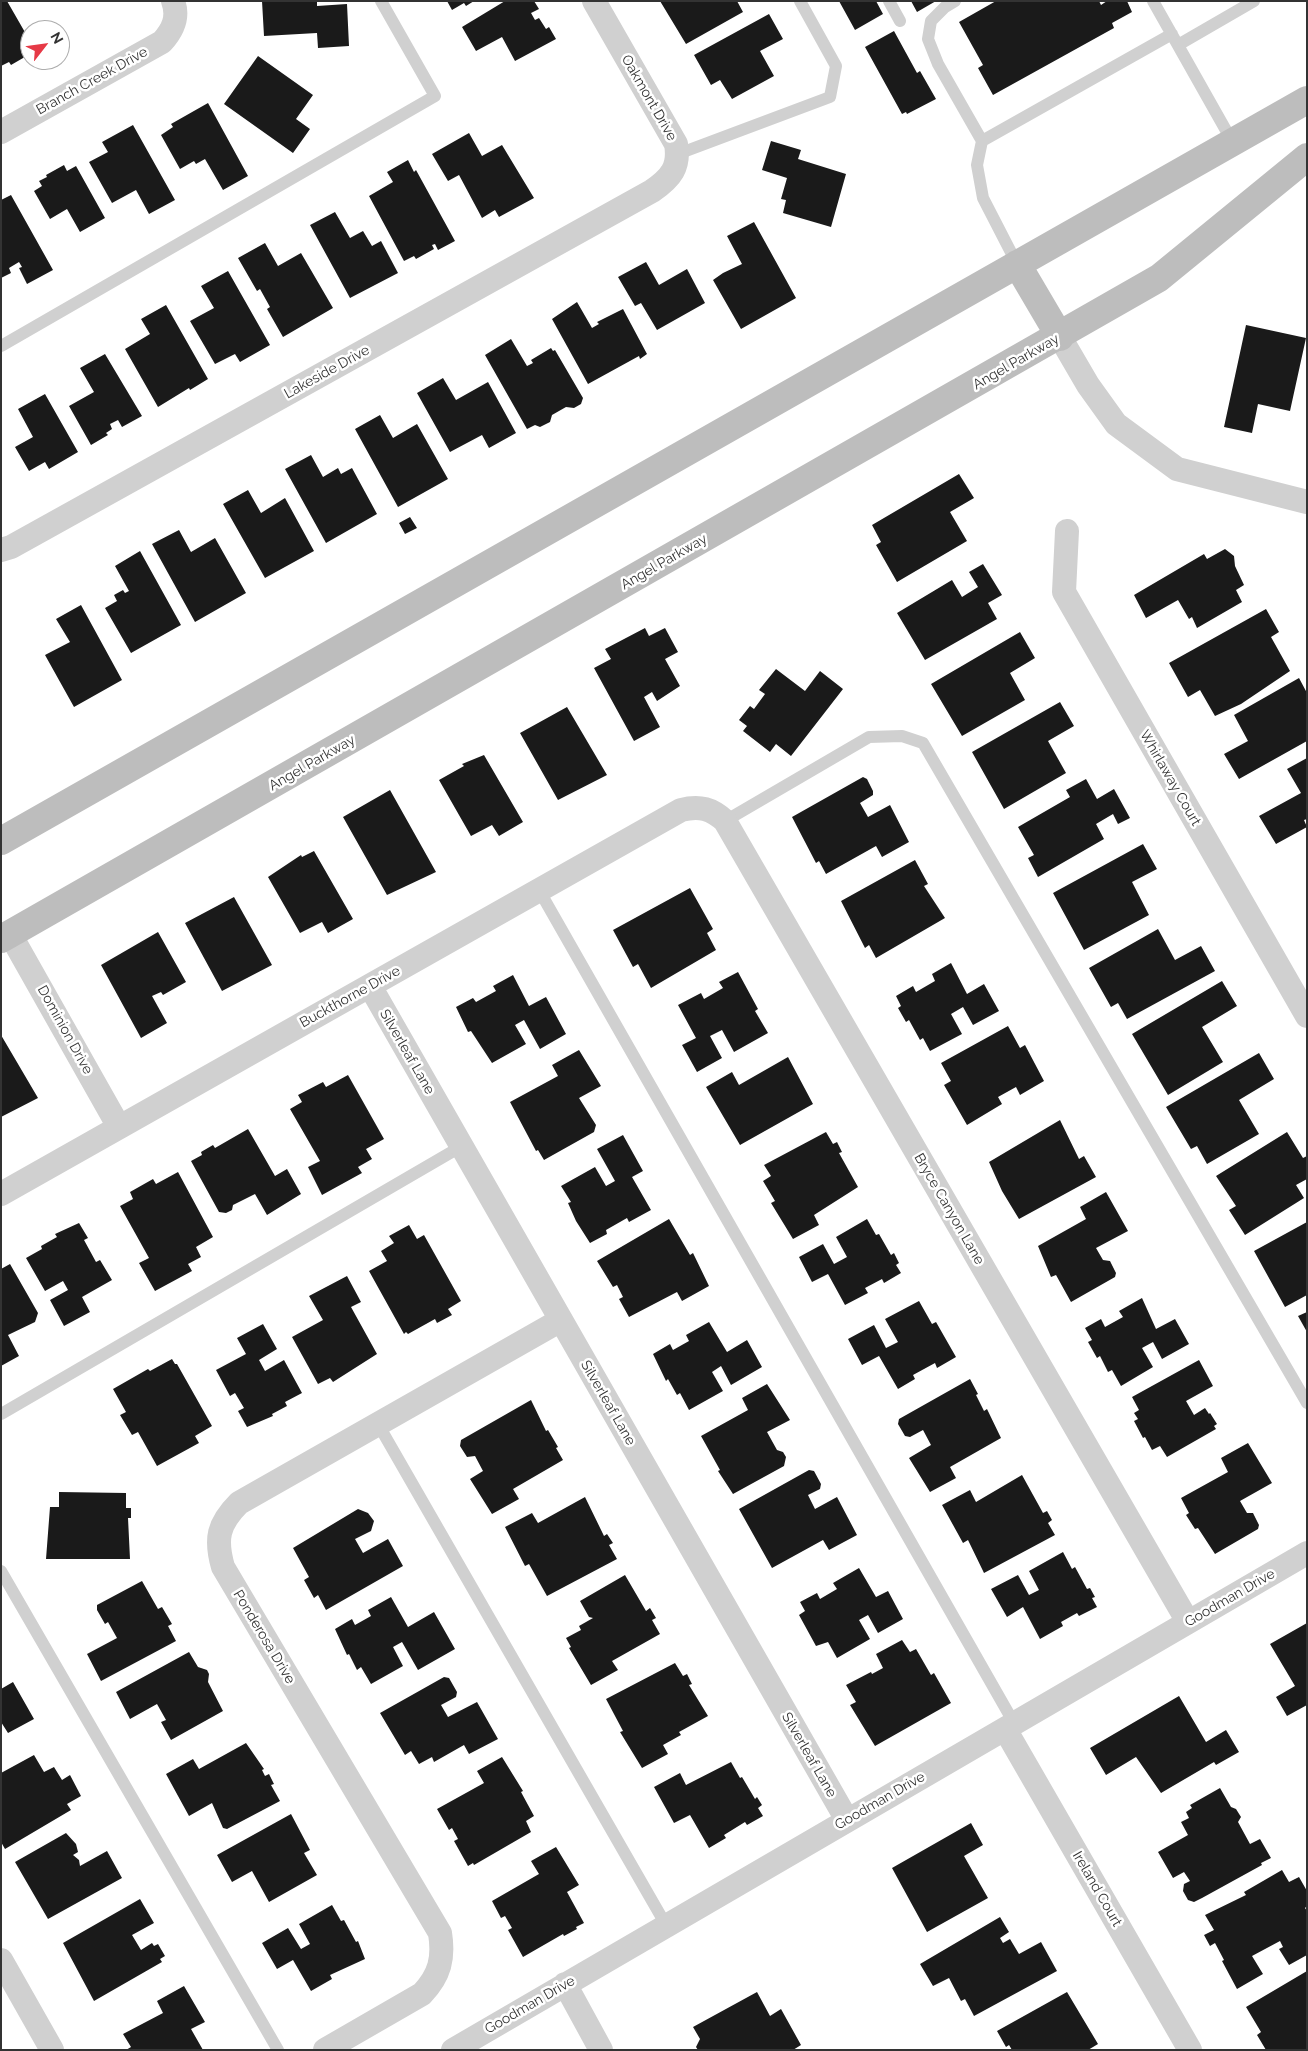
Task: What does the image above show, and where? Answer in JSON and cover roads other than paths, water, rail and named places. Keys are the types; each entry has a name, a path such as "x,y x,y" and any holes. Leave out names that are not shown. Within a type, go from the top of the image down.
{"main road":[{"path":"1,841 1307,100"},
{"name":"Angel Parkway","path":"4,930 1060,337 1159,278 1307,157"},
{"path":"1017,264 1060,337"}],"street":[{"name":"Oakmont Drive","path":"594,1 676,144 678,154 677,166 669,179 652,191"},
{"name":"Branch Creek Drive","path":"1,132 162,42 169,35 174,12"},
{"name":"Lakeside Drive","path":"1,550 20,542 652,191"},
{"path":"1060,337 1088,385 1116,424 1177,469 1307,502"},
{"name":"Whirlaway Court","path":"1067,531 1064,592 1299,984 1307,1016"},
{"name":"Bryce Canyon Lane","path":"700,808 716,813 725,822 1188,1622"},
{"name":"Buckthorne Drive","path":"1,1194 681,810 700,808"},
{"name":"Dominion Drive","path":"4,930 120,1127"},
{"name":"Silverleaf Lane","path":"370,986 847,1820"},
{"name":"Ponderosa Drive","path":"325,2050 422,1994 434,1981 440,1966 443,1949 440,1933 223,1567 218,1550 220,1532 226,1516 238,1502 561,1320"},
{"name":"Goodman Drive","path":"453,2050 1307,1553"},
{"name":"Ireland Court","path":"1009,1726 1190,2050"},
{"path":"1,1960 52,2050"},
{"path":"565,1984 602,2050"}],"lane":[{"path":"1,346 435,96 381,1"},
{"path":"678,154 830,97 836,66 800,1"},
{"path":"889,1 900,21"},
{"path":"954,1 931,21 928,39 938,64 982,141 977,165 983,198 1017,264"},
{"path":"1153,1 1232,141"},
{"path":"982,141 1254,1"},
{"path":"725,822 869,737 902,736 923,743 1307,1403"},
{"path":"539,890 1009,1726"},
{"path":"1,1414 462,1146"},
{"path":"378,1424 666,1925"},
{"path":"1,1571 278,2050"}]}
